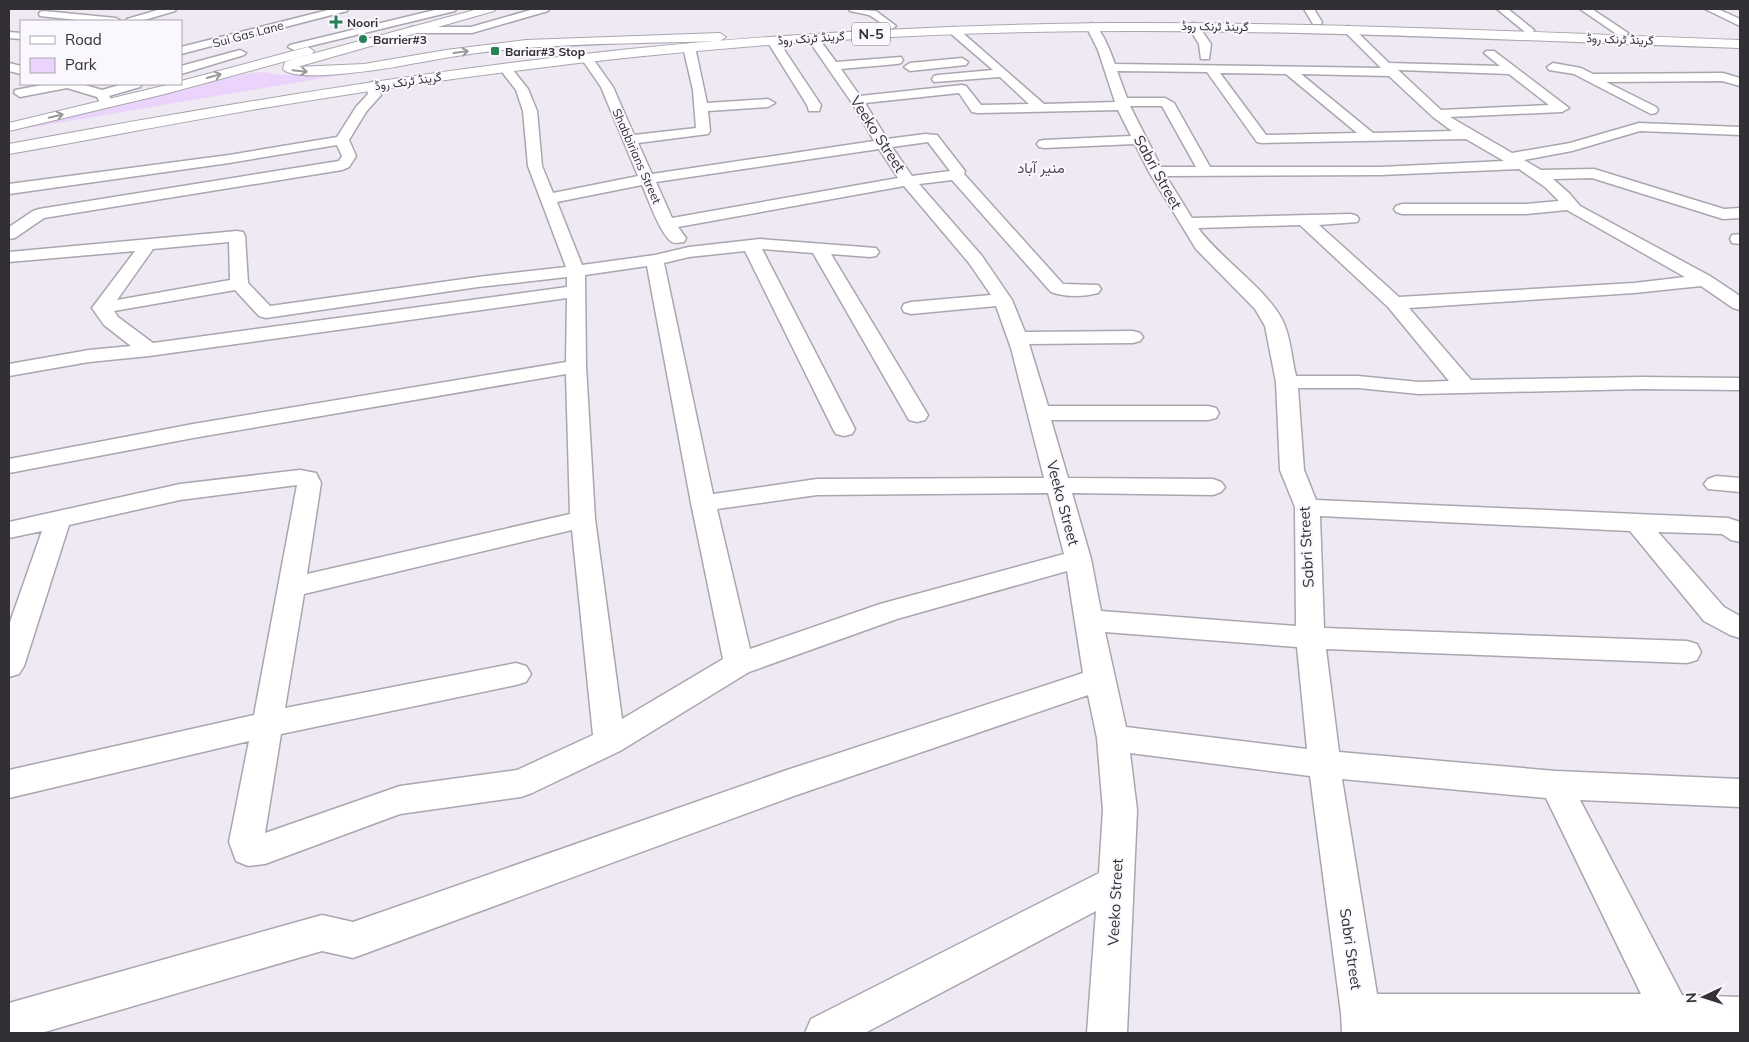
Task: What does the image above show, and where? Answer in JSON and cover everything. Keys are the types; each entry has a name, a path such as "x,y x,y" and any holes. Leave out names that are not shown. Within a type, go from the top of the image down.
{"main road":[{"path":"9,128 105,98 160,91 368,38 470,9"},
{"path":"490,9 409,25 298,62 290,65 290,68 300,72 364,68 446,54 526,44 720,37"},
{"name":"گرینڈ ٹرنک روڈ","path":"9,149 226,109 372,86 587,58 688,47 813,38 842,32 891,26 1139,20 1317,22 1740,38"},
{"name":"گرینڈ ٹرنک روڈ","path":"9,139 205,103 394,73 553,53 720,37 1091,26 1193,26 1348,29 1740,44"}],"street":[{"path":"134,20 171,9"},
{"path":"315,9 330,12"},
{"path":"354,16 409,25 451,9"},
{"path":"294,47 386,25 472,30 525,11 544,9"},
{"path":"854,9 872,13 891,26"},
{"path":"1309,9 1317,22"},
{"path":"1502,9 1529,30"},
{"path":"1585,9 1622,33"},
{"path":"1710,9 1740,23"},
{"name":"Sui Gas Lane","path":"182,51 330,12 354,16"},
{"path":"44,14 106,20"},
{"path":"354,16 386,25"},
{"path":"1726,16 1740,17"},
{"name":"Sabri Street","path":"1091,26 1104,50 1123,104 1140,140 1156,172 1187,223 1202,245 1263,306 1275,326 1287,382 1292,470 1307,506 1310,638 1324,764 1362,1023"},
{"path":"1193,26 1206,44 1208,63 1262,139 1469,135"},
{"path":"1348,29 1438,114 1556,189 1574,209 1709,284 1740,304"},
{"path":"953,30 1041,108"},
{"name":"Veeko Street","path":"813,38 832,66 868,108 882,143 908,181 976,260 1002,300 1018,338 1078,559 1099,679 1113,738 1120,810 1107,1033"},
{"path":"773,41 814,105 814,108"},
{"path":"629,140 703,131 701,107 688,47"},
{"path":"182,70 242,52"},
{"path":"1438,114 1562,108 1490,54"},
{"name":"Shabbirians Street","path":"587,58 607,87 667,224 690,252"},
{"path":"832,66 897,60"},
{"path":"910,67 989,60"},
{"path":"1109,67 1208,63 1289,70 1510,70"},
{"path":"1553,67 1570,69 1651,110"},
{"path":"505,68 522,89 530,111 535,166 549,199 575,281 576,366 583,519 609,742"},
{"path":"1289,70 1371,138"},
{"path":"926,80 1003,73"},
{"path":"1590,78 1723,78 1740,82"},
{"path":"20,93 62,85"},
{"path":"70,85 105,98 134,85"},
{"path":"9,189 229,159 342,140 361,110 375,95 372,86"},
{"path":"868,108 911,87 962,89 977,109 1164,102 1205,171"},
{"path":"701,107 768,103"},
{"path":"1156,172 1381,171 1514,161 1572,147 1639,127 1740,131"},
{"path":"549,199 648,180 882,143 932,138 958,171 956,175"},
{"path":"9,234 17,224 39,214 337,167 344,164 349,156 342,140"},
{"path":"1044,144 1140,140"},
{"path":"1535,175 1594,174 1723,214 1740,214"},
{"path":"667,224 908,181 956,175"},
{"path":"956,175 1057,288 1063,290 1092,289"},
{"path":"1402,209 1517,209 1572,205"},
{"path":"1187,223 1351,219"},
{"path":"1304,220 1395,304 1466,388"},
{"path":"9,257 237,236 239,284 266,312 478,282 575,281"},
{"path":"101,308 149,243"},
{"path":"751,245 844,429"},
{"path":"11,375 89,356 148,350 575,281 690,252 751,245 781,245 870,252"},
{"path":"819,249 917,415"},
{"path":"655,260 703,503 739,664"},
{"path":"1395,304 1740,283"},
{"path":"101,308 239,284"},
{"path":"911,308 1002,300"},
{"path":"101,308 110,321 148,350"},
{"path":"1018,338 1133,337"},
{"path":"9,466 202,430 576,366"},
{"path":"1287,382 1358,382 1419,388 1641,383 1740,384"},
{"path":"1038,413 1208,413"},
{"path":"9,530 180,492 300,477 308,478 309,483 292,587 246,842 248,850 265,848 400,800 521,783 609,742 739,664 890,611 1078,559"},
{"path":"1716,484 1740,485"},
{"path":"703,503 817,487 1058,485 1213,487"},
{"path":"1307,506 1728,526 1740,534"},
{"path":"292,587 583,519"},
{"path":"9,666 58,520"},
{"path":"1636,523 1714,614 1740,628"},
{"path":"1088,620 1310,638 1687,652"},
{"path":"9,784 268,724 516,674"},
{"path":"9,1023 322,933 353,940 784,785 1099,679"},
{"path":"1113,738 1324,764 1556,786 1740,793"},
{"path":"1556,786 1675,1024"},
{"path":"839,1030 1115,883"},
{"path":"1362,1023 1675,1024 1740,1017"}],"green space":[{"path":"364,71 28,128 38,122 245,74 263,72 280,75"}],"place":[{"name":"Noori","path":"336,22"},
{"name":"Barrier#3","path":"363,39"},
{"name":"Bariar#3 Stop","path":"495,51"}],"district":[{"name":"منیر آباد","path":"1041,167"}]}
